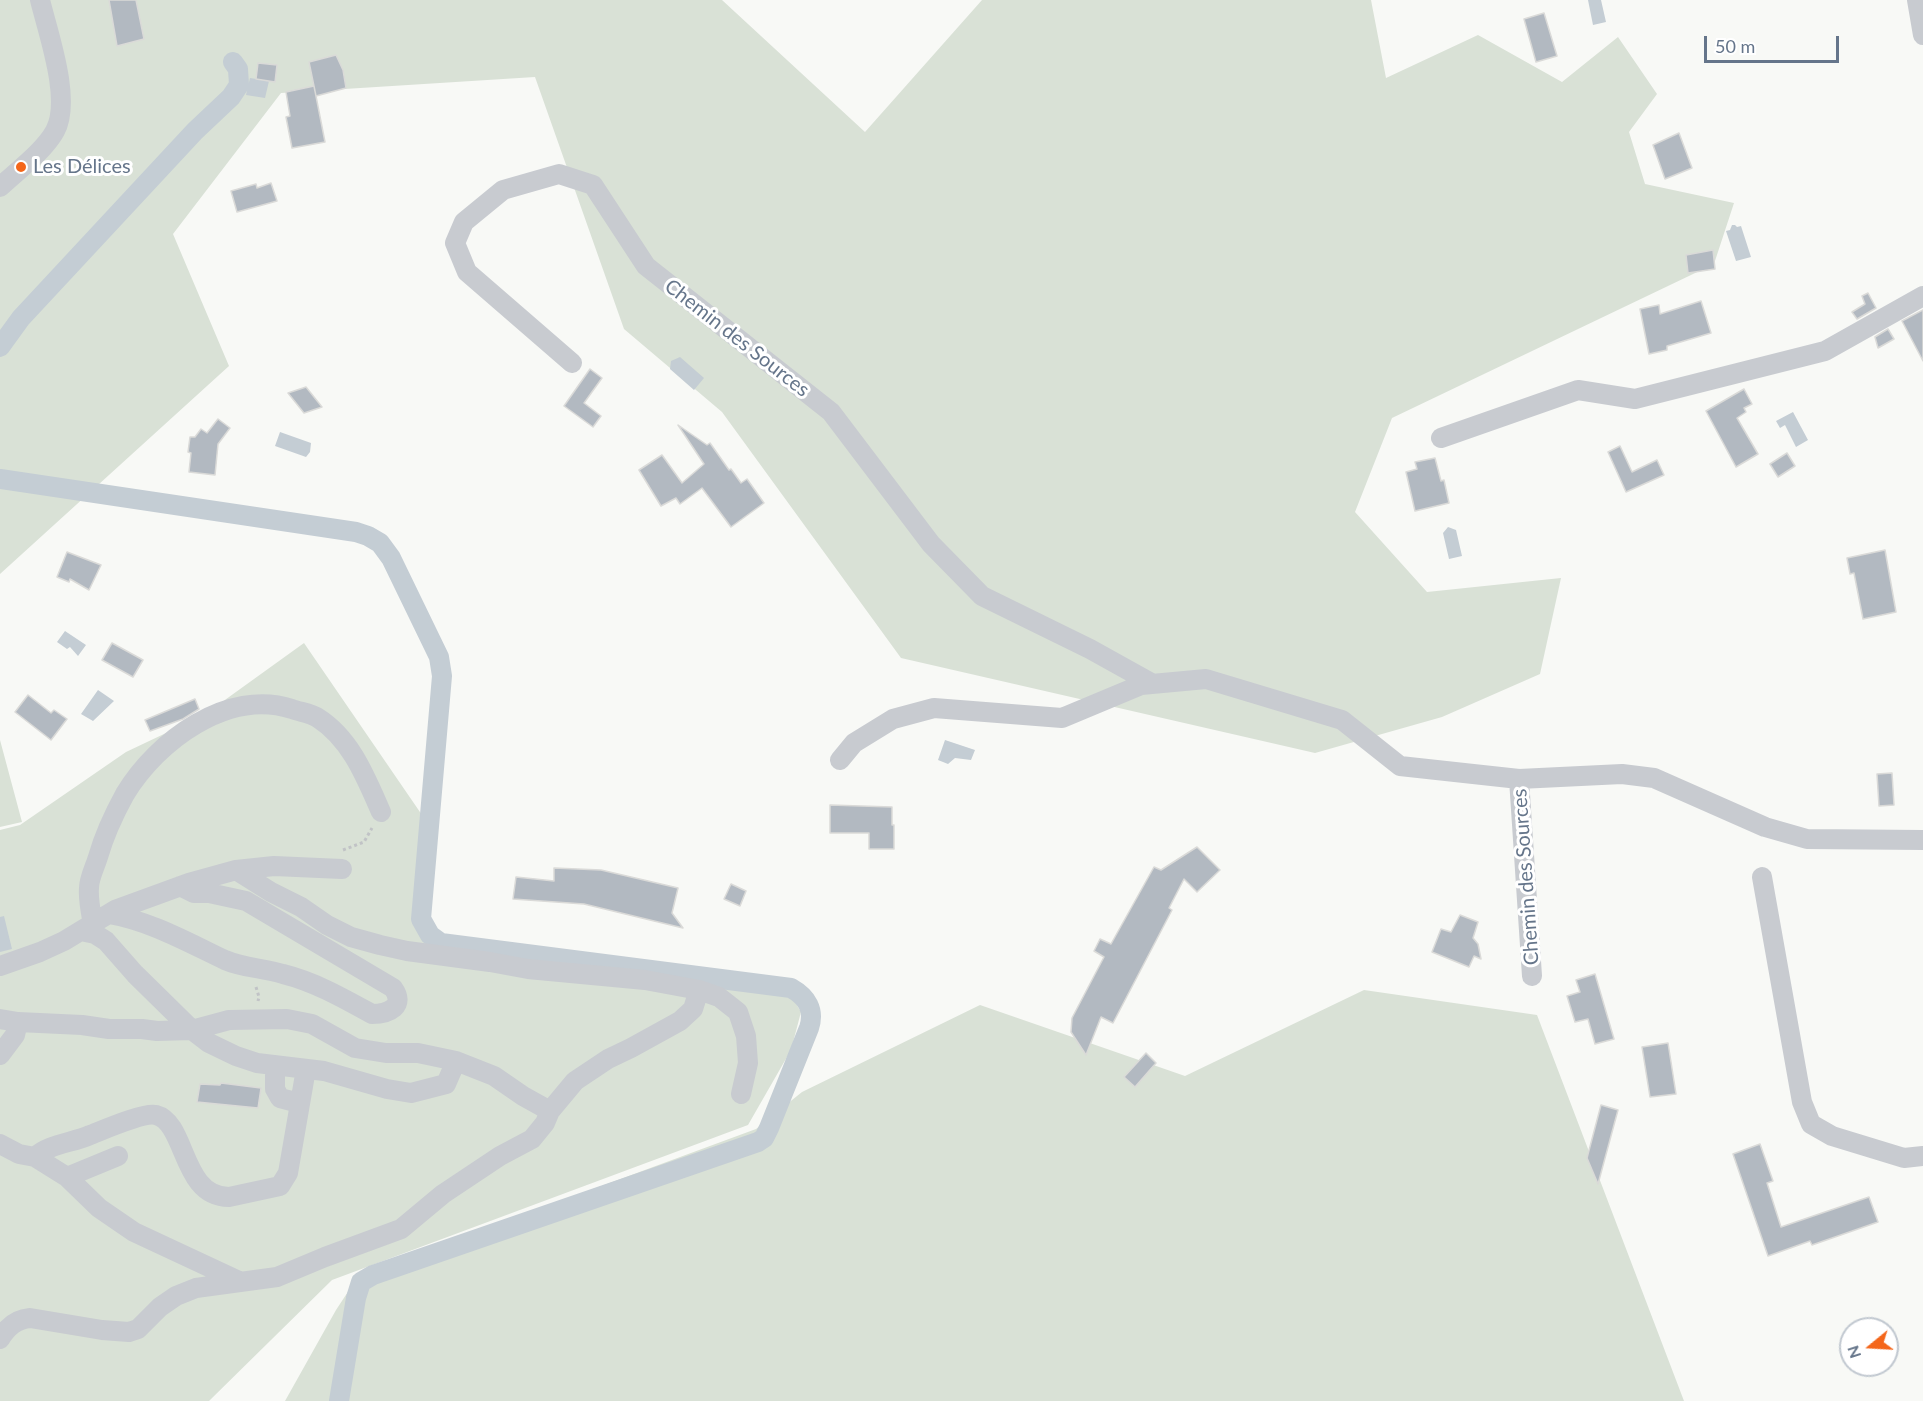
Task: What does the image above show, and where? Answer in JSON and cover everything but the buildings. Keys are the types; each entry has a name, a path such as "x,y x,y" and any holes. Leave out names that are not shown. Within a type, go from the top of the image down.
{"street":[{"path":"0,187 55,131 60,116 62,101 60,83 39,0"},
{"path":"1917,0 1923,35"},
{"name":"Chemin des Sources","path":"572,363 467,272 455,243 464,222 503,190 559,174 593,185 646,266 831,411 931,544 982,596 1153,684"},
{"path":"1441,438 1578,390 1635,399 1826,351 1923,296"},
{"name":"Chemin des Sources","path":"840,760 854,743 893,719 934,708 1062,718 1141,685 1206,679 1342,720 1400,766 1520,779 1622,774 1654,778 1766,828 1807,839 1923,840"},
{"path":"378,805 361,765 340,738 318,717 265,703 223,710 206,718 164,749 126,793 102,843 89,887 95,934 106,941 135,974 192,1030 209,1043 236,1056 257,1063 324,1071 387,1089 411,1093 446,1084 456,1061"},
{"name":"Chemin des Sources","path":"1520,779 1532,976"},
{"path":"0,966 40,952 115,910 180,886 236,870 274,866 334,869"},
{"path":"236,870 301,907 327,925 351,937 380,945 528,969 645,980 699,990 719,997 738,1012 747,1036 748,1063 741,1094"},
{"path":"1762,877 1802,1102 1811,1124 1832,1136 1904,1158 1923,1156"},
{"path":"94,923 143,924 225,960 292,976 315,985 372,1014 390,1011 398,1004 398,995 393,987 246,901 209,893 194,893 180,886"},
{"path":"0,1339 13,1324 30,1318 102,1330 129,1332 138,1329 160,1307 176,1296 196,1288 277,1277 401,1229 443,1194 500,1156 532,1139 545,1124 550,1111 575,1082 591,1070 680,1021 693,1009 699,990"},
{"path":"0,1055 15,1035 9,1021 157,1031 192,1030 229,1020 287,1019 312,1024 356,1048 386,1053 418,1053 456,1061 494,1076 550,1111"},
{"path":"275,1065 275,1089 280,1098 299,1103"},
{"path":"35,1157 42,1151 127,1121 154,1114 163,1118 172,1129 204,1189 221,1197 280,1186 288,1173 306,1069"},
{"path":"0,1144 19,1154 35,1157 67,1177 99,1208 134,1232 239,1281"},
{"path":"67,1177 118,1156"}],"path":[{"path":"334,869 334,855 349,846 364,842 373,827 371,812 378,805"}],"shaded area":[{"path":"0,0 722,0 865,132 982,0 1371,0 1386,78 1478,35 1562,82 1618,37 1657,94 1629,132 1645,184 1734,203 1714,264 1392,418 1355,512 1427,592 1561,578 1540,674 1442,717 1315,753 901,658 722,412 624,329 535,77 281,93 173,234 229,366 0,574"},
{"path":"1588,0 1601,0 1606,22 1593,25"},
{"path":"250,78 269,81 265,98 246,95"},
{"path":"1732,225 1741,226 1751,257 1736,261 1726,231 1730,230"},
{"path":"680,357 704,378 694,390 670,369 671,361"},
{"path":"1793,412 1808,440 1796,447 1785,425 1780,428 1776,421"},
{"path":"280,432 311,443 310,452 306,457 275,446"},
{"path":"1448,527 1456,530 1462,556 1449,559 1443,533"},
{"path":"65,631 86,645 78,656 70,647 67,649 57,642"},
{"path":"304,643 422,815 416,919 419,930 434,948 757,987 791,995 801,1012 791,1050 748,1125 332,1280 209,1401 0,1401 0,830 20,825 126,752 204,715"},
{"path":"98,690 114,701 93,721 81,714"},
{"path":"0,740 22,822 0,827"},
{"path":"945,740 975,750 971,760 955,758 948,764 938,760"},
{"path":"4,916 12,949 0,952 0,917"},
{"path":"1364,990 1537,1015 1684,1401 285,1401 336,1310 361,1272 756,1129 802,1092 980,1005 1185,1076"}],"waterway":[{"path":"0,347 21,318 195,131 231,97 239,85 238,69 233,62"},
{"path":"0,479 356,532 380,543 391,558 439,657 442,676 421,919 430,935 441,943 791,988 805,1000 810,1010 809,1028 769,1128 764,1138 758,1142 373,1275 361,1282 356,1298 339,1401"}],"place":[{"name":"Les Délices","path":"21,167"}]}
